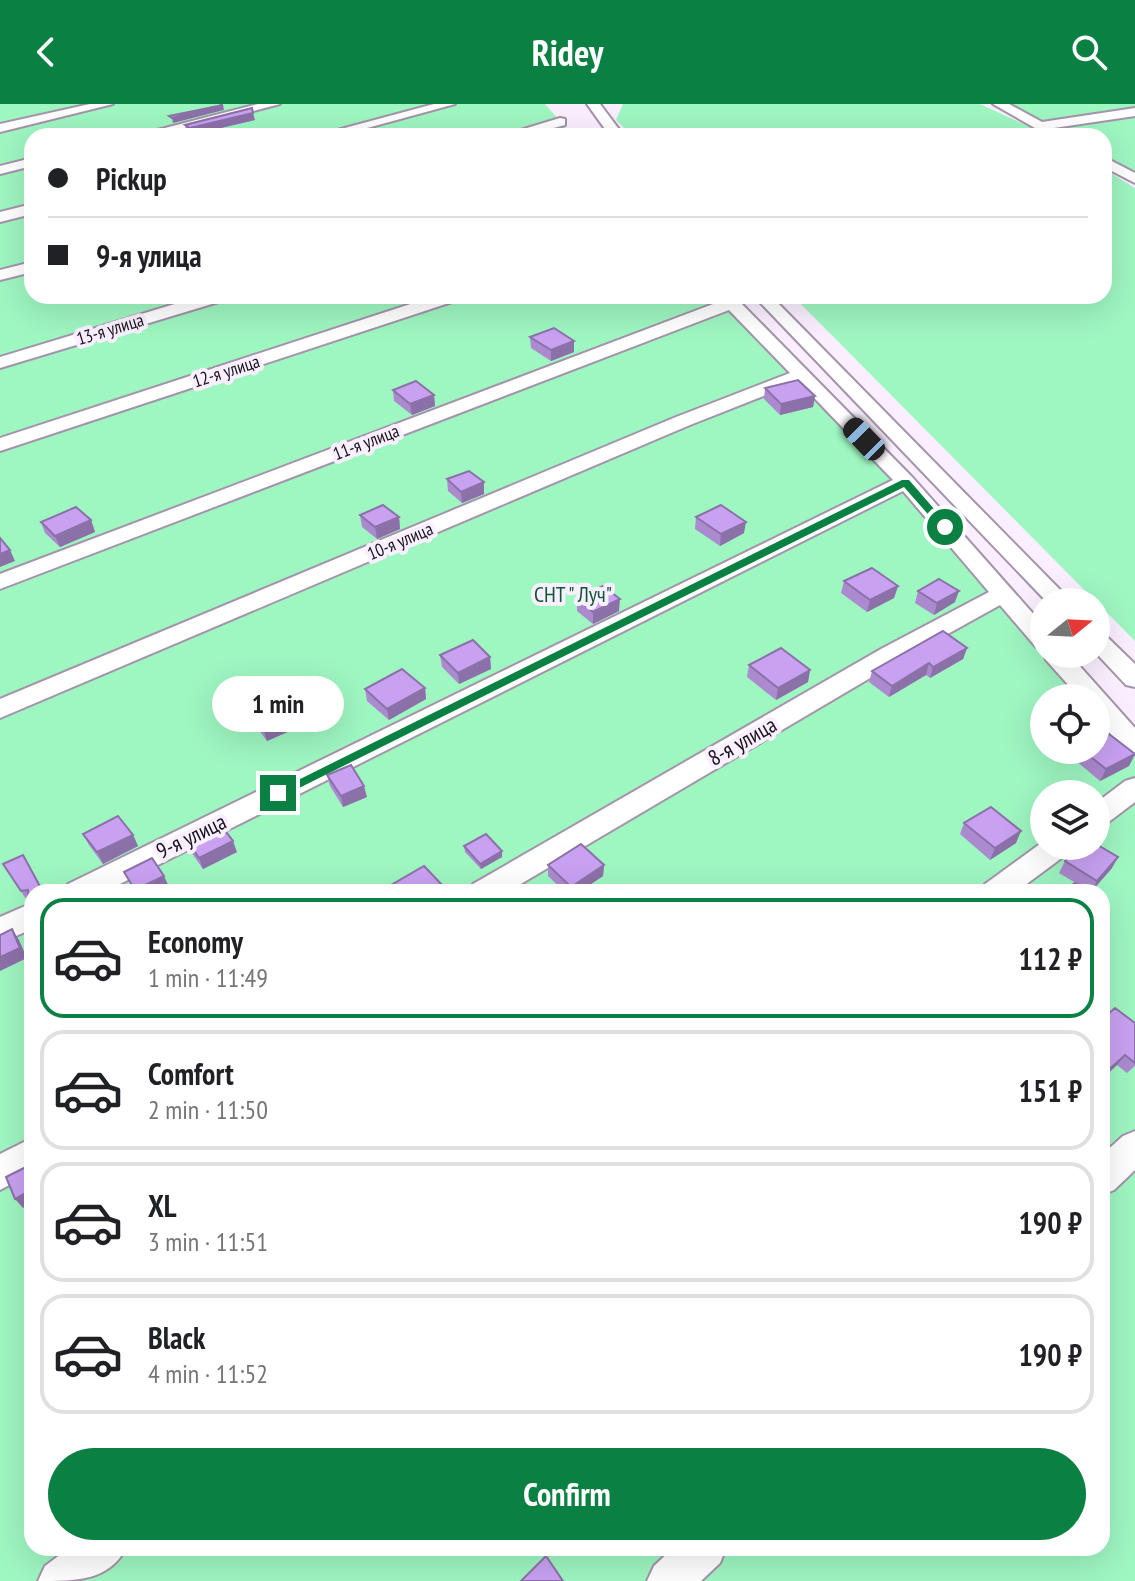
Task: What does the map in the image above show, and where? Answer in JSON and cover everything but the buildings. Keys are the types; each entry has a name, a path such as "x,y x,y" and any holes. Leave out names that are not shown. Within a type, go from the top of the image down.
{"street":[{"path":"0,128 107,104"},
{"path":"174,128 274,104"},
{"path":"354,128 449,104"},
{"path":"593,104 611,128"},
{"path":"999,104 1043,128"},
{"path":"1039,126 1135,112"},
{"path":"529,128 555,118 565,128"},
{"path":"1112,158 1120,156"},
{"path":"0,170 24,164"},
{"path":"1112,165 1135,179"},
{"path":"0,217 24,211"},
{"path":"0,275 24,269"},
{"name":"13-я улица","path":"0,363 193,304"},
{"name":"12-я улица","path":"0,445 428,304"},
{"name":"11-я улица","path":"0,582 718,304"},
{"path":"732,304 906,482 1030,625"},
{"path":"770,304 1046,588"},
{"name":"10-я улица","path":"0,709 683,421 801,375"},
{"name":"9-я улица","path":"94,884 906,482"},
{"name":"8-я улица","path":"497,884 890,655 1003,594"},
{"path":"1110,653 1135,679"},
{"path":"1067,668 1082,684"},
{"path":"1110,716 1135,745"},
{"path":"1110,807 1135,788"},
{"path":"1006,884 1038,860"},
{"path":"0,931 24,919"},
{"path":"1110,1170 1135,1147"},
{"path":"0,1173 24,1159"},
{"path":"60,1581 94,1556"},
{"path":"669,1581 696,1556"}],"green space":[{"name":"СНТ \" Луч\"","path":"0,104 545,104 566,128 24,128 24,304 734,304 1030,620 1030,668 1073,668 1088,684 1030,684 1030,764 1110,764 1110,709 1135,737 1135,1581 0,1581"},
{"path":"623,104 980,104 1032,128 624,128 616,120"},
{"path":"994,104 1135,104 1135,182 1112,169 1112,128 1038,128"},
{"path":"1112,174 1135,188 1135,641 1110,616 1110,588 1082,588 801,304 1112,304"}],"route":[{"path":"278,793 906,482 945,527"}]}
